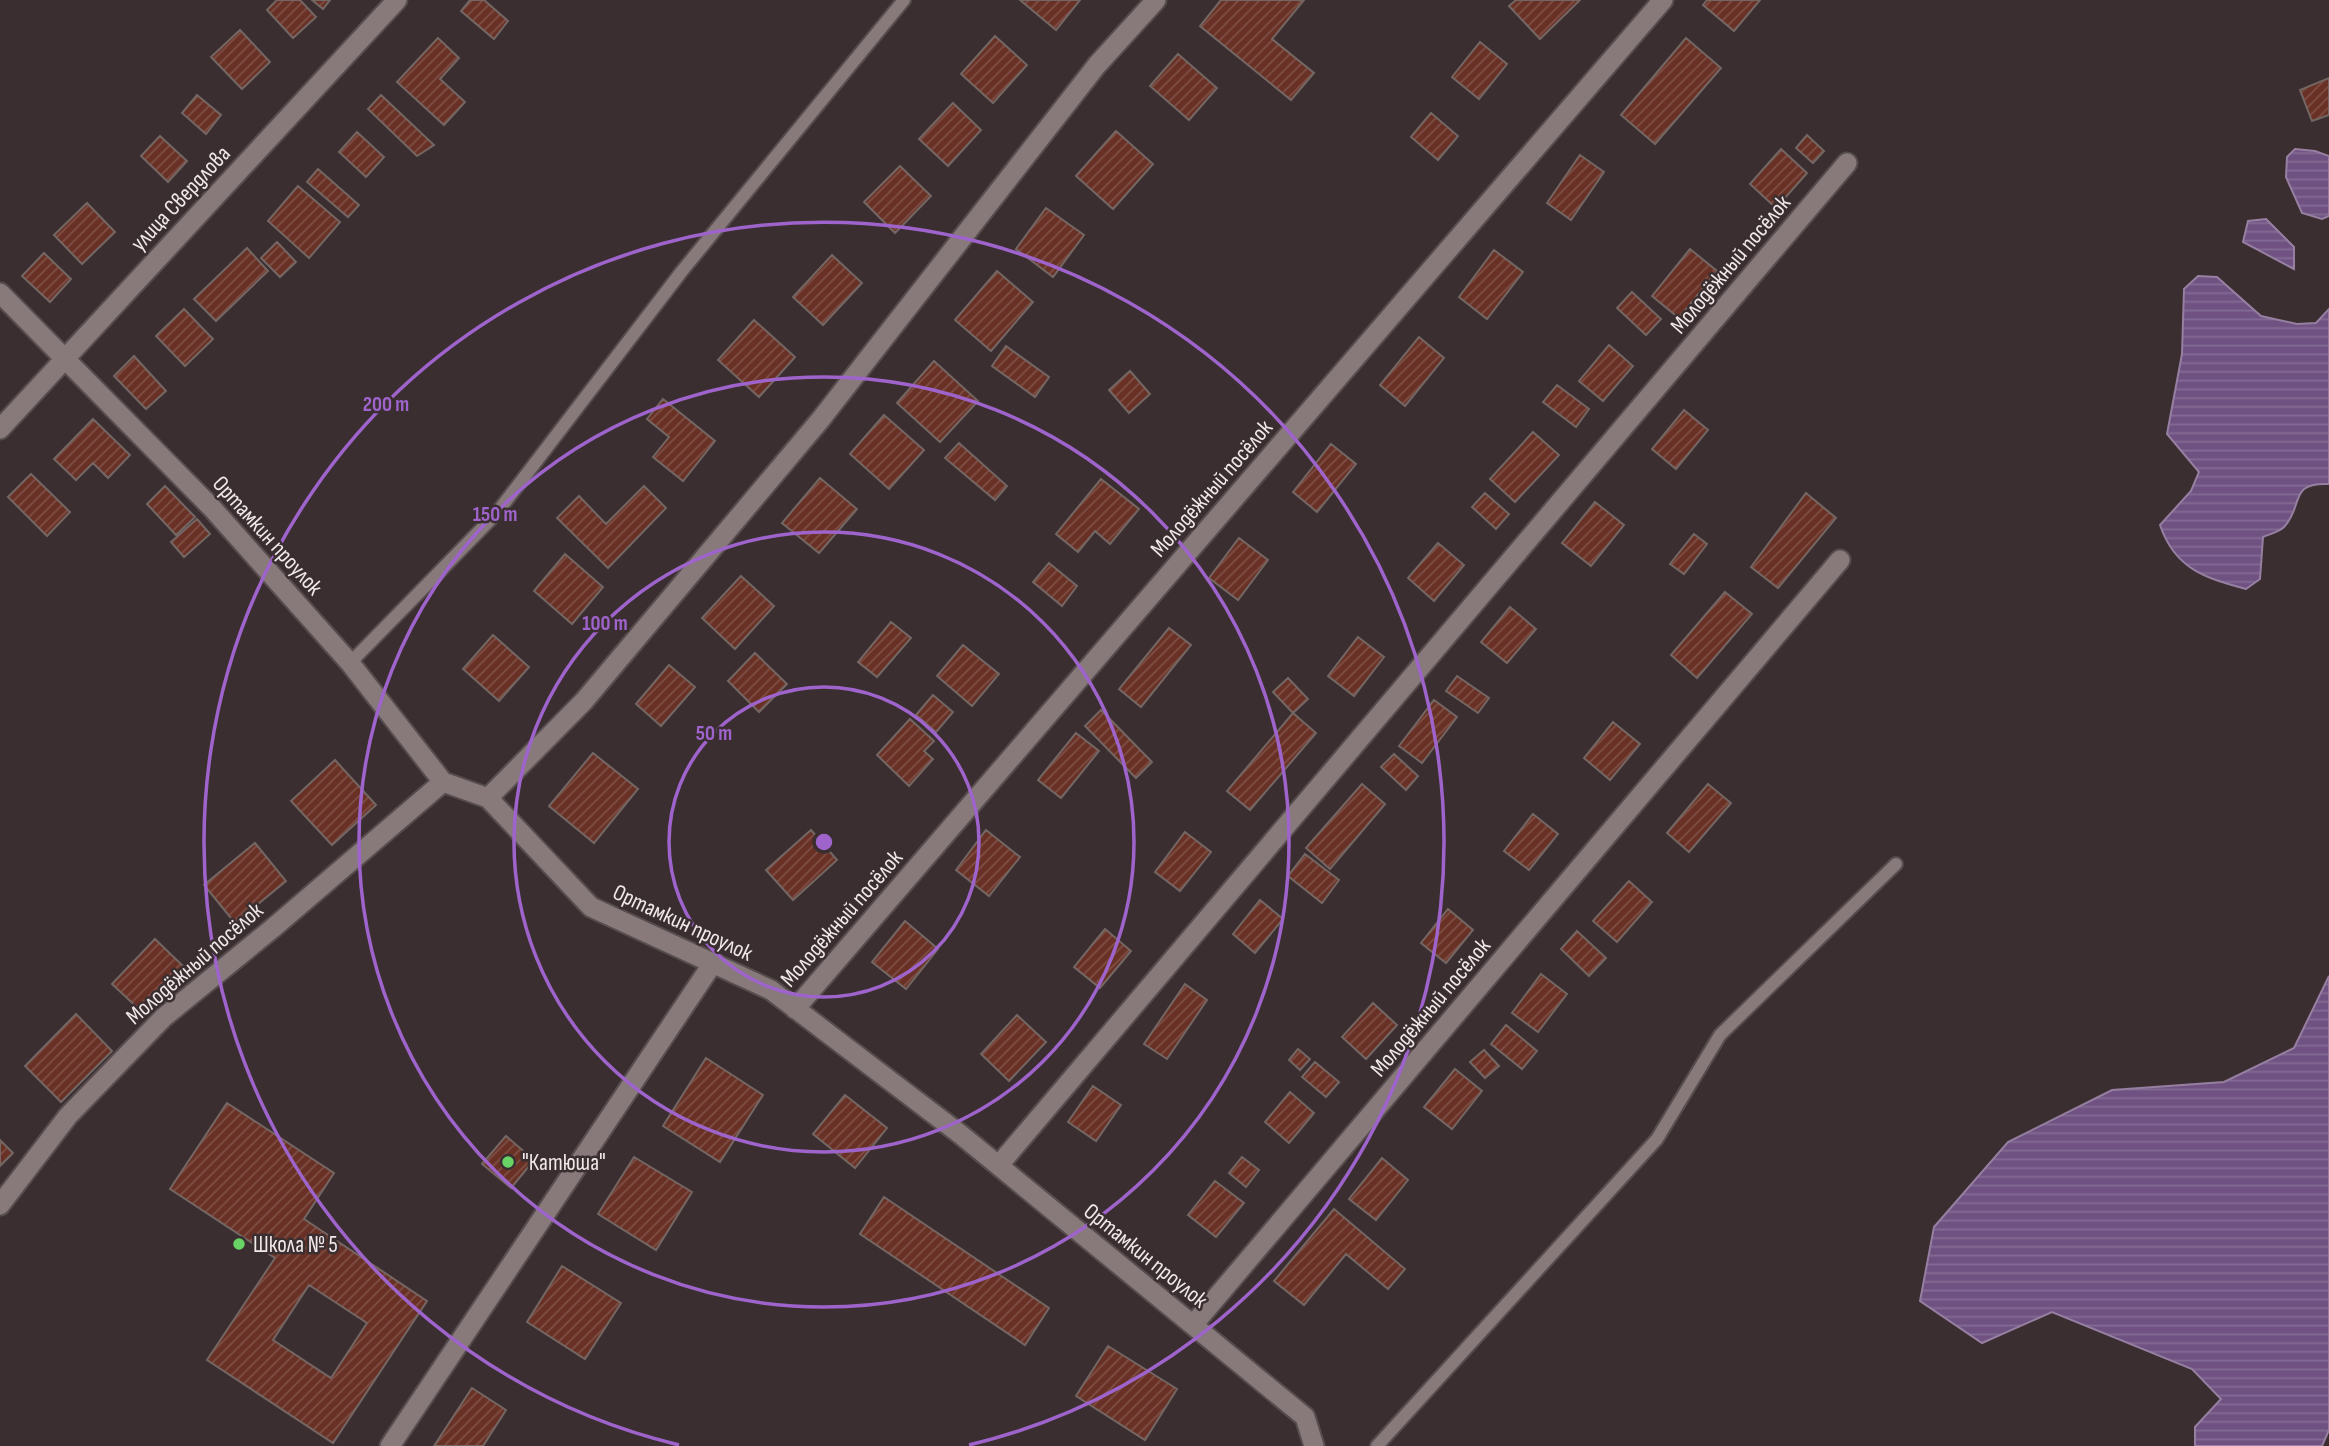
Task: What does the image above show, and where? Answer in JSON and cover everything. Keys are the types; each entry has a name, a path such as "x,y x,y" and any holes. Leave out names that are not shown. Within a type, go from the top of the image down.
{"street":[{"name":"улица Свердлова","path":"0,429 397,0"},
{"path":"488,797 584,701 821,419 1097,65 1156,0"},
{"name":"Молодёжный посёлок","path":"795,1009 1663,0"},
{"name":"Молодёжный посёлок","path":"999,1166 1847,163"},
{"name":"Ортамкин проулок","path":"0,293 212,508 349,663 443,782 488,797 591,907 771,990 999,1166 1305,1417 1314,1446"},
{"name":"Молодёжный посёлок","path":"1193,1325 1840,560"},
{"name":"Молодёжный посёлок","path":"0,1205 68,1116 164,1017 273,928 443,782"},
{"path":"390,1446 713,963"}],"lane":[{"path":"349,663 496,514 682,271 904,0"},
{"path":"1377,1446 1657,1139 1720,1035 1896,864"}],"shaded area":[{"path":"2295,149 2329,156 2329,216 2322,219 2302,213 2286,177 2287,157"},
{"path":"2266,219 2294,247 2294,269 2243,242 2248,221"},
{"path":"2198,276 2217,277 2261,316 2297,324 2316,323 2329,309 2329,484 2316,484 2302,491 2284,527 2263,537 2260,579 2246,589 2205,576 2183,562 2166,540 2160,525 2191,491 2199,472 2167,434 2182,354 2184,289"},
{"path":"2329,976 2329,1430 2322,1446 2195,1446 2195,1427 2221,1399 2192,1369 2052,1312 1982,1343 1920,1301 1934,1227 2008,1142 2112,1090 2224,1082 2294,1048"}],"building":[{"path":"277,0 300,0 316,17 293,38 267,10"},
{"path":"312,0 330,0 323,9"},
{"path":"470,0 484,0 508,21 494,39 461,11"},
{"path":"1020,0 1080,0 1056,30"},
{"path":"1221,0 1304,0 1272,39 1314,73 1291,100 1200,26"},
{"path":"1516,0 1580,0 1540,39 1509,6"},
{"path":"1707,0 1760,0 1734,31 1703,5"},
{"path":"240,30 270,62 242,89 211,57"},
{"path":"995,36 1027,65 993,103 961,74"},
{"path":"438,38 459,58 440,79 465,102 444,125 397,82"},
{"path":"1686,38 1721,68 1655,144 1621,115"},
{"path":"1480,42 1507,64 1479,99 1452,77"},
{"path":"1178,54 1217,88 1189,120 1150,86"},
{"path":"2329,78 2329,115 2312,121 2300,90"},
{"path":"197,95 221,115 206,134 182,113"},
{"path":"381,95 434,145 417,156 368,109"},
{"path":"953,103 981,130 948,166 919,139"},
{"path":"1431,113 1458,136 1438,160 1411,137"},
{"path":"1116,131 1153,164 1113,209 1076,176"},
{"path":"357,132 384,157 366,177 339,152"},
{"path":"1807,135 1824,151 1813,163 1796,148"},
{"path":"160,136 187,161 168,182 141,156"},
{"path":"1781,149 1807,173 1776,208 1750,184"},
{"path":"1580,155 1604,172 1571,220 1547,203"},
{"path":"900,166 931,196 895,233 864,202"},
{"path":"318,169 359,205 348,217 307,182"},
{"path":"298,186 340,222 309,258 268,221"},
{"path":"87,203 115,232 82,264 54,235"},
{"path":"1046,208 1084,235 1053,277 1016,249"},
{"path":"277,242 296,262 280,277 261,258"},
{"path":"247,248 268,271 216,321 194,299"},
{"path":"1690,249 1717,271 1679,318 1652,296"},
{"path":"1494,250 1523,272 1487,319 1459,297"},
{"path":"44,253 71,279 50,302 22,276"},
{"path":"832,255 862,283 823,325 793,297"},
{"path":"997,271 1033,302 991,351 955,320"},
{"path":"1632,292 1661,319 1646,335 1617,308"},
{"path":"184,309 213,339 185,366 156,336"},
{"path":"754,320 795,357 759,397 718,360"},
{"path":"1419,337 1444,358 1405,406 1380,385"},
{"path":"1609,345 1633,366 1603,401 1579,381"},
{"path":"1006,346 1049,377 1035,397 992,366"},
{"path":"134,356 166,391 146,409 114,376"},
{"path":"934,361 978,401 940,442 897,403"},
{"path":"1130,371 1150,394 1129,413 1109,390"},
{"path":"1557,385 1589,409 1576,427 1543,402"},
{"path":"663,399 715,441 683,481 653,457 669,437 647,419"},
{"path":"1684,410 1708,430 1676,469 1652,449"},
{"path":"884,415 924,450 889,489 850,454"},
{"path":"93,419 130,455 108,478 93,463 76,480 54,459"},
{"path":"1533,432 1559,455 1515,502 1490,479"},
{"path":"959,443 1007,486 995,500 945,458"},
{"path":"1331,444 1356,464 1317,512 1293,492"},
{"path":"31,474 70,512 47,536 8,497"},
{"path":"820,478 857,509 819,553 782,523"},
{"path":"1101,479 1139,509 1110,544 1095,531 1078,552 1056,534"},
{"path":"165,486 195,517 176,535 147,504"},
{"path":"644,486 666,508 608,568 557,518 579,496 606,524"},
{"path":"1485,493 1509,514 1496,529 1472,507"},
{"path":"1806,493 1836,518 1778,588 1751,567"},
{"path":"1595,502 1624,525 1591,566 1562,543"},
{"path":"197,519 210,534 184,557 171,542"},
{"path":"1694,534 1707,544 1684,574 1670,564"},
{"path":"1239,538 1268,560 1238,600 1209,578"},
{"path":"1438,543 1464,565 1434,601 1408,578"},
{"path":"565,554 603,587 572,624 534,591"},
{"path":"1049,563 1077,586 1062,606 1033,582"},
{"path":"741,576 774,606 735,649 702,618"},
{"path":"1725,592 1752,614 1697,678 1671,655"},
{"path":"1510,607 1536,629 1507,663 1481,642"},
{"path":"891,622 911,638 877,677 858,662"},
{"path":"1169,628 1191,645 1141,707 1119,689"},
{"path":"493,635 529,667 499,701 463,669"},
{"path":"1358,637 1384,657 1354,696 1328,676"},
{"path":"963,645 999,674 972,706 937,676"},
{"path":"755,653 787,684 759,712 728,681"},
{"path":"669,665 695,687 661,726 636,704"},
{"path":"1457,676 1489,698 1478,713 1446,691"},
{"path":"1288,678 1308,699 1293,713 1273,692"},
{"path":"933,695 953,712 936,732 916,715"},
{"path":"1434,700 1457,717 1422,763 1399,746"},
{"path":"1101,710 1152,762 1136,778 1085,726"},
{"path":"1293,713 1316,733 1250,810 1227,791"},
{"path":"910,719 934,741 924,751 933,759 909,786 877,755"},
{"path":"1613,722 1640,744 1610,780 1584,758"},
{"path":"1076,733 1099,751 1061,798 1038,780"},
{"path":"593,753 638,789 594,843 549,806"},
{"path":"1394,754 1418,776 1406,790 1381,767"},
{"path":"335,760 376,805 332,845 291,801"},
{"path":"1362,784 1385,804 1330,869 1306,848"},
{"path":"1708,784 1731,803 1689,852 1667,833"},
{"path":"1533,814 1558,834 1529,870 1504,851"},
{"path":"811,830 837,860 793,900 766,870"},
{"path":"986,830 1020,857 989,896 956,870"},
{"path":"1185,832 1211,852 1180,891 1155,872"},
{"path":"255,843 286,881 235,923 204,885"},
{"path":"1305,854 1339,880 1322,903 1288,876"},
{"path":"1629,881 1652,902 1617,942 1593,921"},
{"path":"1260,900 1283,919 1255,953 1233,934"},
{"path":"1448,909 1473,930 1446,963 1421,943"},
{"path":"905,921 938,949 906,989 872,962"},
{"path":"1105,929 1131,951 1100,988 1074,967"},
{"path":"1577,931 1606,958 1589,976 1561,949"},
{"path":"155,939 184,967 142,1012 112,984"},
{"path":"1541,974 1567,994 1538,1032 1512,1013"},
{"path":"1185,984 1207,1000 1167,1059 1144,1044"},
{"path":"1373,1003 1397,1025 1366,1059 1342,1037"},
{"path":"76,1014 112,1051 61,1102 25,1066"},
{"path":"1017,1015 1046,1042 1009,1081 981,1054"},
{"path":"1506,1025 1537,1051 1522,1069 1491,1044"},
{"path":"1298,1049 1310,1059 1300,1070 1289,1060"},
{"path":"1484,1050 1499,1066 1485,1078 1470,1062"},
{"path":"706,1058 763,1095 720,1162 663,1126"},
{"path":"1315,1062 1339,1082 1326,1097 1302,1077"},
{"path":"1455,1069 1482,1091 1452,1129 1424,1107"},
{"path":"1093,1086 1121,1105 1096,1141 1068,1122"},
{"path":"1290,1092 1314,1113 1289,1143 1265,1122"},
{"path":"845,1095 887,1128 855,1168 813,1134"},
{"path":"227,1103 334,1173 304,1219 427,1301 333,1443 207,1360 275,1258 170,1189","holes":["309,1285 367,1323 331,1378 273,1340"]},
{"name":"\"Катюша\"","path":"506,1136 534,1160 511,1188 482,1164"},
{"path":"0,1140 13,1153 0,1166"},
{"path":"634,1157 692,1192 656,1250 598,1214"},
{"path":"1242,1157 1259,1170 1246,1187 1229,1173"},
{"path":"1382,1158 1408,1180 1376,1220 1349,1199"},
{"path":"1215,1181 1244,1203 1216,1237 1188,1215"},
{"path":"884,1197 1049,1308 1025,1345 860,1234"},
{"path":"1334,1209 1405,1269 1388,1289 1346,1254 1304,1305 1274,1281"},
{"path":"562,1266 621,1303 585,1359 527,1322"},
{"path":"1108,1346 1177,1389 1145,1440 1076,1396"},
{"path":"472,1388 506,1410 483,1446 434,1446"}],"place":[{"name":"\"Катюша\"","path":"508,1162"},
{"name":"Школа № 5","path":"239,1244"}]}
